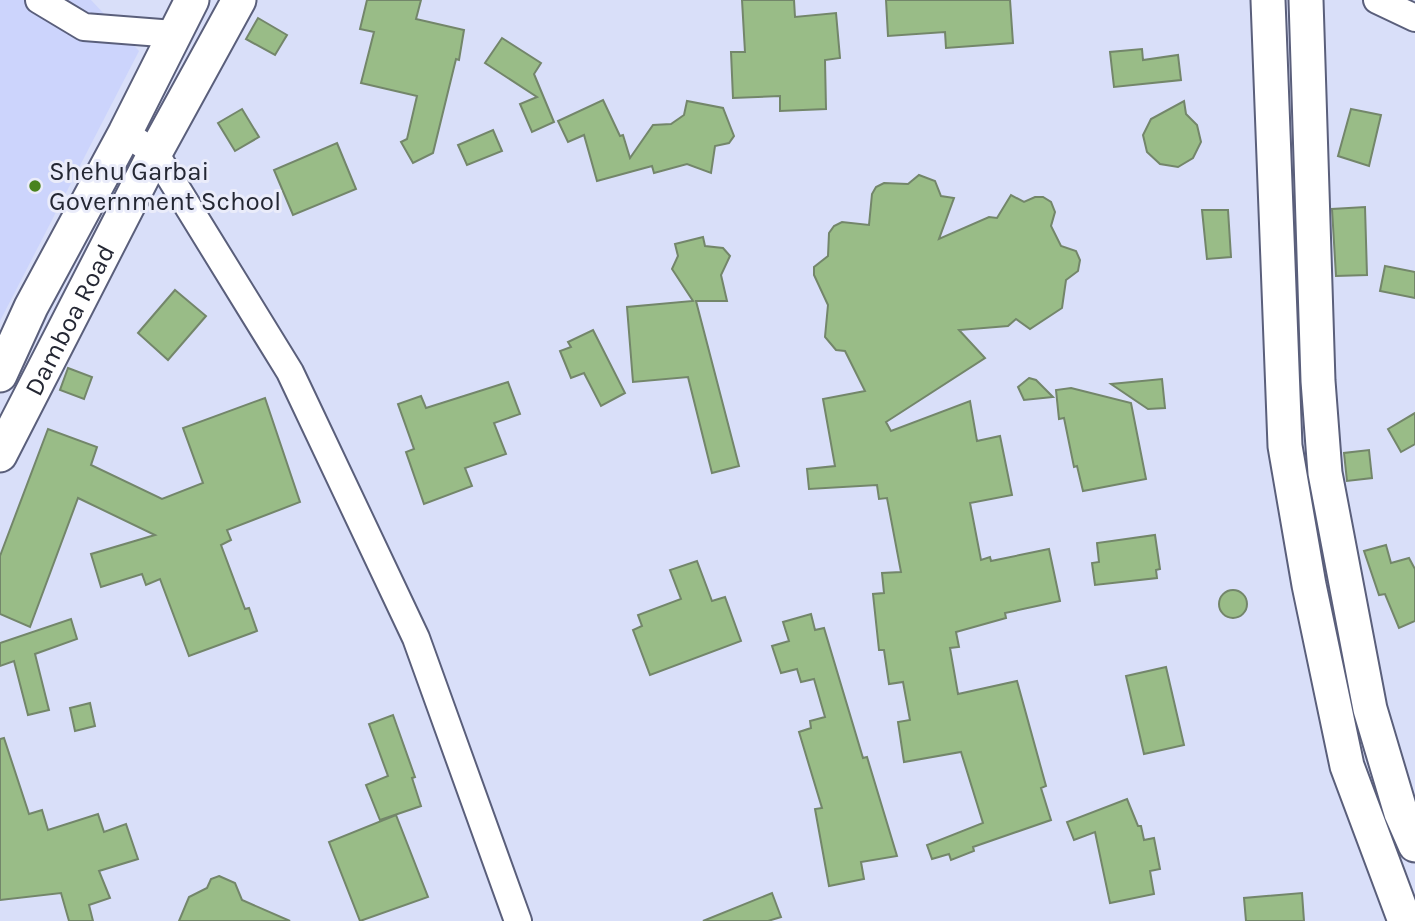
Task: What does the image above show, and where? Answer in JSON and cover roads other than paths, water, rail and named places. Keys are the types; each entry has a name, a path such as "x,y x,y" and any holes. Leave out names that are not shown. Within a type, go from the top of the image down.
{"main road":[{"name":"Damboa Road","path":"0,375 31,307 125,133 192,0"},
{"name":"Damboa Road","path":"0,455 155,153 239,0"},
{"path":"1268,0 1285,446 1309,585 1347,766 1405,921"},
{"path":"1306,0 1318,381 1325,474 1370,709 1401,813 1415,845"}],"street":[{"path":"39,0 84,27 174,34"},
{"path":"1377,0 1415,18"},
{"path":"125,133 155,153 290,372 416,638 518,921"}],"place":[{"name":"Shehu Garbai Government School","path":"35,186"}]}
